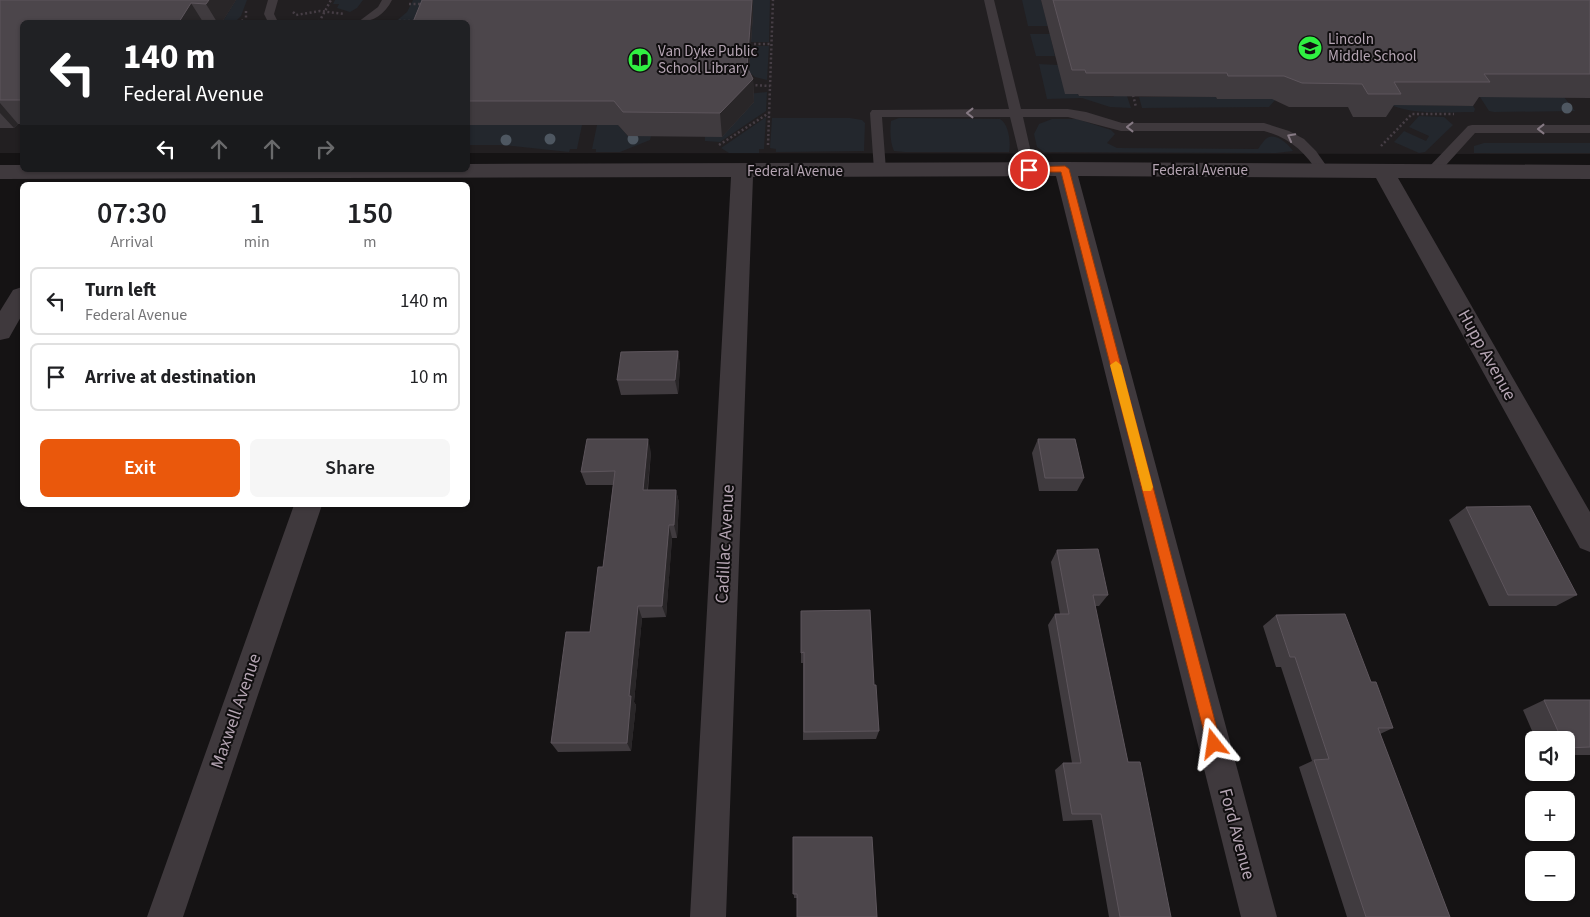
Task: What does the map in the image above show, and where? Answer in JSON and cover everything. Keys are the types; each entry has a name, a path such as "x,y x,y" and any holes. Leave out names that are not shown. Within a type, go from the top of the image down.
{"street":[{"name":"Federal Avenue","path":"0,172 100,179 420,179 742,171 880,170 1065,169 1590,172"},
{"name":"Ford Avenue","path":"1065,169 1259,917"},
{"name":"Cadillac Avenue","path":"708,917 742,171"},
{"name":"Hupp Avenue","path":"1384,172 1590,539"},
{"path":"0,331 20,299"},
{"name":"Maxwell Avenue","path":"165,917 307,507"}],"lane":[{"path":"272,20 269,14 273,0"},
{"path":"366,20 382,9 387,0"},
{"path":"989,0 1029,170"},
{"path":"880,170 876,113 1068,112 1121,127 1264,128 1280,131 1310,150 1324,171"},
{"path":"1432,172 1472,129 1590,129"}],"path":[{"path":"320,20 331,0"},
{"path":"768,147 773,0"},
{"path":"409,4 427,4"},
{"path":"296,15 325,11 339,12 348,16"},
{"path":"754,44 772,44"},
{"path":"749,85 770,86"},
{"path":"712,150 769,113"}],"shaded area":[{"path":"0,0 1590,0 1590,154 470,153 470,20 20,20 20,153 0,153"},
{"path":"236,0 247,0 241,16 237,20 224,20"},
{"path":"335,0 363,0 357,8 350,12 337,8 339,4 333,4"},
{"path":"413,0 441,0 432,20 397,20 407,12"},
{"path":"743,0 770,0 769,42 751,42"},
{"path":"1022,0 1041,0 1048,26 1028,26"},
{"path":"1030,34 1050,34 1055,56 1036,56"},
{"path":"751,46 769,46 767,80 755,77 749,72"},
{"path":"1039,64 1058,65 1079,96 1114,97 1112,94 1126,93 1131,108 1110,107 1082,98 1047,99"},
{"path":"1398,87 1409,105 1473,106 1475,109 1474,112 1423,112 1403,109 1393,106"},
{"path":"767,92 766,111 720,142 705,141 705,136 736,95"},
{"path":"1139,97 1276,99 1269,107 1142,108"},
{"path":"1480,97 1564,97 1575,111 1494,112 1489,111"},
{"path":"1419,116 1444,117 1453,125 1425,152 1419,153 1394,142 1404,131 1426,141 1429,136 1409,127"},
{"path":"766,117 764,149 759,149 759,153 729,153 721,148"},
{"path":"772,118 850,118 862,120 865,123 864,151 776,152 776,149 770,148"},
{"path":"899,118 1000,119 1003,121 1009,134 1009,152 894,151 891,121"},
{"path":"1052,119 1077,119 1111,130 1115,134 1107,143 1117,148 1258,149 1266,139 1272,136 1283,141 1293,151 1276,153 1044,152 1037,147 1034,134 1039,124"},
{"path":"470,125 582,125 577,149 570,149 569,152 504,145 470,145"},
{"path":"597,125 618,125 628,136 651,136 650,140 620,152 596,152 596,149 592,149"},
{"path":"1484,143 1590,143 1590,153 1474,153 1474,146"}],"building":[{"path":"0,0 209,0 206,4 191,3 180,20 20,20 20,100 0,100"},
{"path":"422,0 752,0 747,67 753,79 720,113 623,112 614,101 470,101 470,20 414,20"},
{"path":"1053,0 1590,0 1590,74 1484,74 1490,82 1394,82 1401,94 1368,94 1362,84 1302,83 1284,76 1228,76 1227,73 1086,73 1085,70 1072,70"},
{"path":"678,351 675,380 617,380 621,352"},
{"path":"587,439 648,439 643,490 676,490 674,525 669,525 662,606 638,606 629,696 631,696 627,743 551,743 566,632 590,632 598,567 603,567 615,471 581,472"},
{"path":"1038,439 1075,439 1084,478 1045,478"},
{"path":"1530,506 1577,595 1508,595 1466,507"},
{"path":"1098,549 1108,595 1093,595 1128,762 1140,762 1171,917 1120,917 1101,814 1072,814 1063,763 1081,763 1055,614 1069,614 1057,550"},
{"path":"870,610 874,685 876,685 879,731 804,732 804,652 801,653 801,611"},
{"path":"1345,614 1371,682 1376,682 1393,728 1378,728 1450,917 1366,917 1314,760 1329,759 1295,657 1290,657 1276,615"},
{"path":"1544,700 1590,700 1590,747 1575,748 1575,731 1558,731"},
{"path":"793,837 872,837 877,917 797,917 797,894 793,894"}],"slow traffic":[{"path":"1116,365 1147,487"}],"place":[{"name":"Lincoln Middle School","path":"1310,48"},
{"name":"Van Dyke Public School Library","path":"640,60"}],"route":[{"path":"1029,170 1065,169 1214,744"}]}
